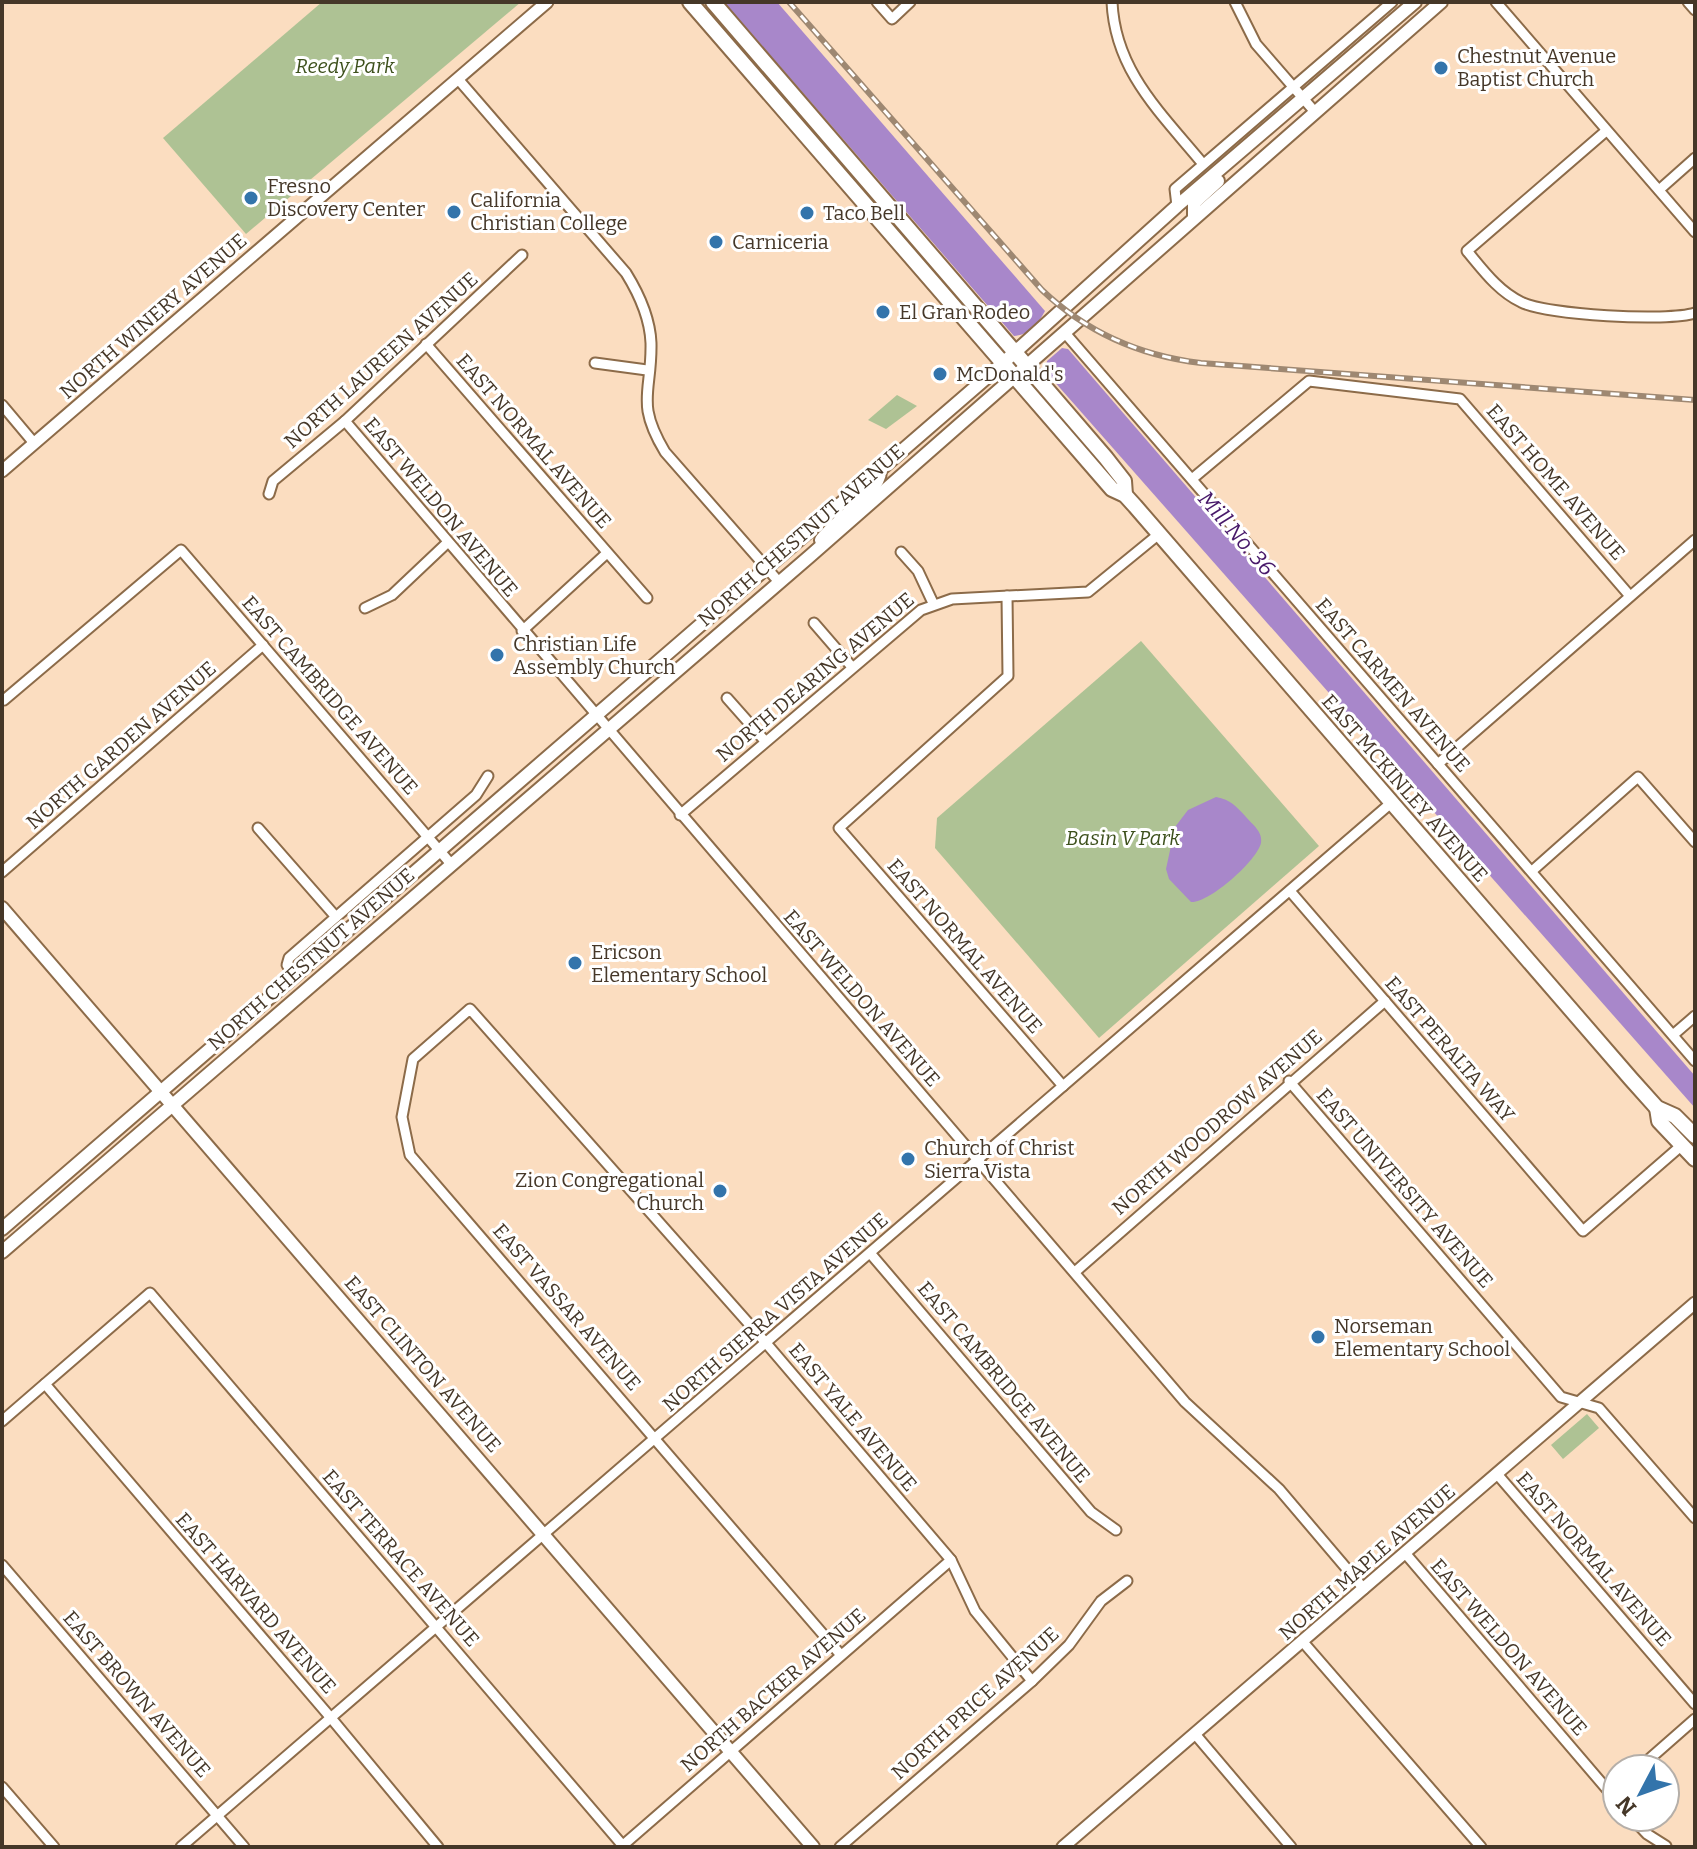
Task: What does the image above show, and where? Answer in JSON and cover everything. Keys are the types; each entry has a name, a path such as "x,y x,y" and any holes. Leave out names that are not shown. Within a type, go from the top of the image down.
{"main road":[{"name":"EAST MCKINLEY AVENUE","path":"690,2 1112,489 1125,495 1657,1108 1675,1116 1695,1136"},
{"name":"EAST MCKINLEY AVENUE","path":"713,2 1124,481 1125,495"},
{"name":"NORTH CHESTNUT AVENUE","path":"2,1229 1003,364 1177,206 1415,2"},
{"name":"NORTH CHESTNUT AVENUE","path":"2,1252 810,556 1441,2"},
{"path":"816,148 829,151 897,229 934,257"},
{"path":"1194,216 1194,203 1216,183 1223,167"},
{"path":"1065,333 1071,304"},
{"path":"810,556 833,524 874,488 880,470"},
{"name":"EAST CLINTON AVENUE","path":"2,908 813,1847"},
{"name":"EAST MCKINLEY AVENUE","path":"1657,1108 1659,1121 1695,1159"}],"street":[{"name":"NORTH WINERY AVENUE","path":"2,471 547,2"},
{"path":"877,2 892,19 910,2"},
{"path":"1112,2 1120,51 1131,75 1203,164"},
{"path":"1235,2 1256,44 1315,112"},
{"path":"1177,206 1175,189 1392,2"},
{"path":"1496,2 1695,232"},
{"path":"1688,2 1695,10"},
{"path":"458,79 626,273 644,307 649,329 645,409 658,441 779,582"},
{"path":"1606,131 1467,251 1507,294 1537,308 1670,317 1695,313"},
{"path":"1659,190 1695,158"},
{"name":"NORTH LAUREEN AVENUE","path":"269,494 273,481 345,421 522,255"},
{"name":"EAST CARMEN AVENUE","path":"1065,333 1695,1061"},
{"name":"EAST NORMAL AVENUE","path":"426,344 647,598"},
{"path":"595,363 647,370"},
{"name":"EAST HOME AVENUE","path":"1192,479 1309,381 1460,399 1630,596"},
{"path":"2,405 34,443"},
{"name":"EAST WELDON AVENUE","path":"345,421 1185,1402 1279,1489 1364,1589"},
{"name":"NORTH DEARING AVENUE","path":"680,815 910,616 933,603 1088,592 1159,534"},
{"path":"1438,764 1695,540"},
{"path":"365,608 392,595 447,543"},
{"name":"EAST CAMBRIDGE AVENUE","path":"3,699 181,550 451,864"},
{"path":"901,552 918,571 933,603"},
{"path":"522,631 607,553"},
{"name":"EAST NORMAL AVENUE","path":"1007,596 1008,676 839,828 1063,1086"},
{"path":"814,623 852,667"},
{"name":"NORTH GARDEN AVENUE","path":"2,872 263,645"},
{"path":"727,698 765,741"},
{"name":"NORTH CHESTNUT AVENUE","path":"295,976 287,965 288,959 481,790 488,776"},
{"path":"1532,871 1638,777 1695,842"},
{"name":"NORTH SIERRA VISTA AVENUE","path":"181,1847 1391,803"},
{"path":"258,828 336,917"},
{"name":"EAST PERALTA WAY","path":"1290,891 1583,1231 1682,1145"},
{"name":"NORTH WOODROW AVENUE","path":"1075,1272 1289,1081 1385,1001"},
{"name":"EAST YALE AVENUE","path":"470,1009 766,1343 951,1560 975,1611 1032,1681"},
{"name":"EAST VASSAR AVENUE","path":"470,1009 413,1059 402,1117 410,1155 657,1437 840,1654"},
{"path":"1673,1035 1695,1016"},
{"name":"EAST UNIVERSITY AVENUE","path":"1289,1081 1561,1397 1599,1408 1695,1518"},
{"name":"EAST CAMBRIDGE AVENUE","path":"870,1253 1091,1512 1116,1530"},
{"name":"EAST TERRACE AVENUE","path":"45,1384 150,1293 622,1846"},
{"name":"NORTH MAPLE AVENUE","path":"1063,1847 1695,1303"},
{"path":"2,1421 45,1384"},
{"name":"EAST HARVARD AVENUE","path":"45,1384 438,1847"},
{"name":"EAST NORMAL AVENUE","path":"1497,1474 1695,1704"},
{"name":"EAST WELDON AVENUE","path":"1405,1553 1601,1778"},
{"name":"NORTH BACKER AVENUE","path":"622,1846 951,1560"},
{"name":"EAST BROWN AVENUE","path":"2,1565 244,1847"},
{"name":"NORTH PRICE AVENUE","path":"840,1847 1032,1681 1069,1645 1101,1601 1127,1581"},
{"path":"1303,1642 1481,1847"},
{"path":"1656,1753 1695,1719"},
{"path":"1195,1734 1287,1846"},
{"path":"3,1791 54,1847"},
{"path":"1646,1833 1666,1846"}],"green space":[{"name":"Reedy Park","path":"322,2 521,2 246,234 163,138"},
{"path":"897,395 917,406 886,429 868,420"},
{"name":"Basin V Park","path":"1141,641 1319,846 1099,1038 935,848 937,818"},
{"path":"1587,1414 1599,1428 1563,1459 1551,1445"}],"shaded area":[{"path":"724,2 777,2 1045,311 1032,328 1014,336"},
{"path":"1062,348 1068,349 1695,1076 1695,1108 1045,371 1047,361"},
{"path":"1216,797 1239,810 1259,832 1261,843 1251,860 1231,880 1209,896 1191,902 1169,879 1166,869 1175,827 1188,810"}],"railway":[{"path":"789,2 1042,290 1077,318 1116,340 1157,355 1201,363 1695,400"}],"place":[{"name":"Chestnut Avenue Baptist Church","path":"1441,68"},
{"name":"Fresno Discovery Center","path":"251,198"},
{"name":"California Christian College","path":"454,212"},
{"name":"Taco Bell","path":"807,213"},
{"name":"Carniceria","path":"716,242"},
{"name":"El Gran Rodeo","path":"883,312"},
{"name":"McDonald's","path":"940,374"},
{"name":"Christian Life Assembly Church","path":"497,655"},
{"name":"Ericson Elementary School","path":"575,963"},
{"name":"Church of Christ Sierra Vista","path":"908,1159"},
{"name":"Zion Congregational Church","path":"720,1191"},
{"name":"Norseman Elementary School","path":"1318,1337"}],"water label":[{"name":"Mill No. 36","path":"1237,533"}]}
